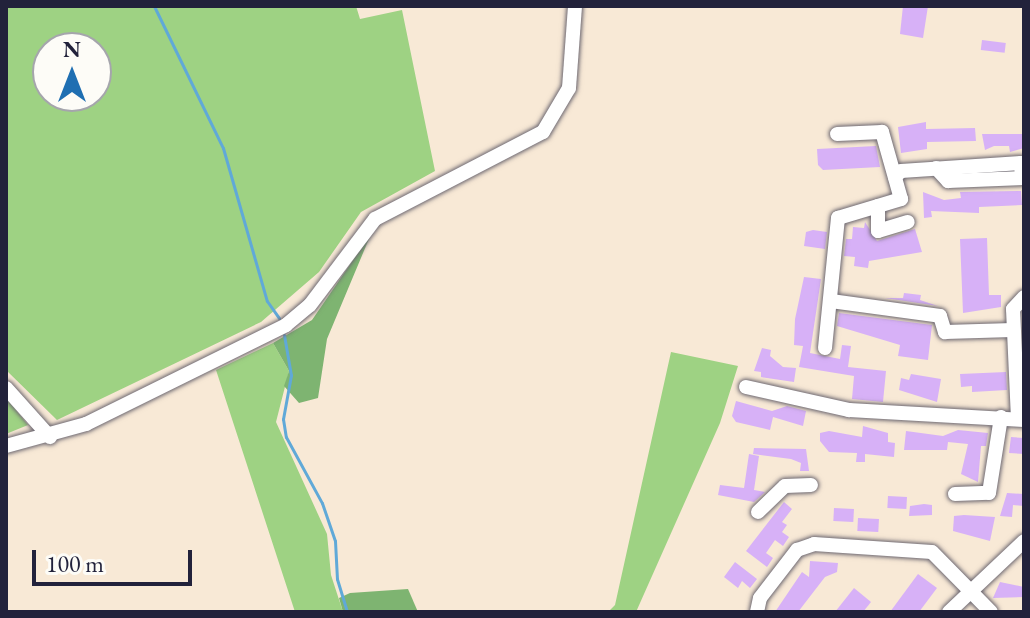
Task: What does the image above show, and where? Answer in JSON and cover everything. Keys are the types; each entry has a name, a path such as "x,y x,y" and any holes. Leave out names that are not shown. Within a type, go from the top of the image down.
{"street":[{"path":"6,446 50,437 286,325 310,305 375,219 543,132 569,88 575,6"},
{"path":"825,348 838,218 901,199 882,132 837,134"},
{"path":"895,177 901,171 1021,163 1023,178"},
{"path":"878,206 878,231 908,222"},
{"path":"746,387 849,410 1021,420 1013,309 1024,297"},
{"path":"831,301 940,316 945,332 1013,330"},
{"path":"6,388 50,437"},
{"path":"955,494 989,493 1001,417"},
{"path":"758,512 785,486 811,485"},
{"path":"949,612 1024,541"},
{"path":"757,612 760,598 803,544 932,552 991,612"}],"green space":[{"path":"6,6 356,6 360,19 402,10 435,171 361,212 319,272 261,322 57,420 6,370"},
{"path":"371,234 327,339 318,398 299,403 284,386 289,371 273,343 312,320"},
{"path":"273,343 289,371 276,422 327,534 331,575 343,612 295,612 216,370"},
{"path":"671,352 738,366 720,423 636,612 608,612 615,605"},
{"path":"6,398 28,425 6,434"},
{"path":"408,589 418,612 343,612 339,598 350,593"}],"building":[{"path":"903,6 928,6 923,38 900,34"},
{"path":"982,40 1006,43 1005,53 981,50"},
{"path":"926,122 926,129 975,128 976,141 927,142 927,149 901,153 898,127"},
{"path":"982,134 1024,134 1024,148 1010,152 1009,146 994,146 985,150"},
{"path":"876,146 880,167 823,170 818,165 817,149"},
{"path":"1021,191 1022,205 979,207 979,213 931,211 932,217 924,218 923,192 944,200 961,198 960,192"},
{"path":"865,222 877,241 915,229 922,252 869,261 868,268 854,266 855,257 844,256 846,239 852,239 853,227 864,228"},
{"path":"806,232 827,232 825,249 804,246"},
{"path":"987,238 989,295 1001,295 1001,307 963,313 960,239"},
{"path":"804,277 821,279 810,353 840,359 842,345 851,346 848,367 886,371 883,402 852,399 854,376 799,367 803,346 794,345 795,319"},
{"path":"904,293 921,295 920,300 938,306 885,298 903,298"},
{"path":"839,313 932,325 928,360 898,356 900,345 837,326"},
{"path":"762,348 771,350 770,356 783,367 796,368 794,382 761,377 761,372 754,371"},
{"path":"1006,372 1007,390 972,392 972,386 961,387 960,374"},
{"path":"911,374 941,379 937,402 899,390 901,378 909,380"},
{"path":"736,401 772,411 787,406 806,411 803,426 773,417 770,430 736,422 732,416"},
{"path":"863,426 888,433 888,442 895,443 894,457 865,454 865,462 856,462 857,453 829,452 820,441 820,433 829,431 862,437"},
{"path":"958,430 988,433 986,446 981,446 978,482 961,474 968,444 948,442 947,450 904,450 906,431 943,436"},
{"path":"1011,437 1024,438 1024,454 1009,453"},
{"path":"754,448 806,449 809,471 800,471 801,463 791,459 753,454"},
{"path":"749,454 759,456 754,490 765,492 754,502 718,495 720,485 744,488"},
{"path":"1007,493 1024,494 1024,506 1013,505 1012,517 1000,516"},
{"path":"888,496 907,497 906,509 887,508"},
{"path":"784,502 792,509 782,522 787,525 782,532 789,537 783,546 775,540 766,553 773,558 767,567 746,551"},
{"path":"932,505 932,515 909,516 910,506"},
{"path":"834,508 854,509 853,522 833,521"},
{"path":"954,516 995,517 990,541 953,531"},
{"path":"858,518 879,519 878,532 857,531"},
{"path":"810,561 838,563 837,572 825,577 798,612 775,612 802,572 809,577"},
{"path":"735,562 757,579 750,588 742,581 738,588 724,577"},
{"path":"918,574 937,588 919,612 890,612"},
{"path":"1000,582 1024,587 1024,597 993,598"},
{"path":"854,588 871,602 863,612 835,612"}],"waterway":[{"path":"154,6 223,148 267,301 279,318"},
{"path":"284,335 291,375 283,419 286,437 322,503 335,541 337,579 347,612"}]}
